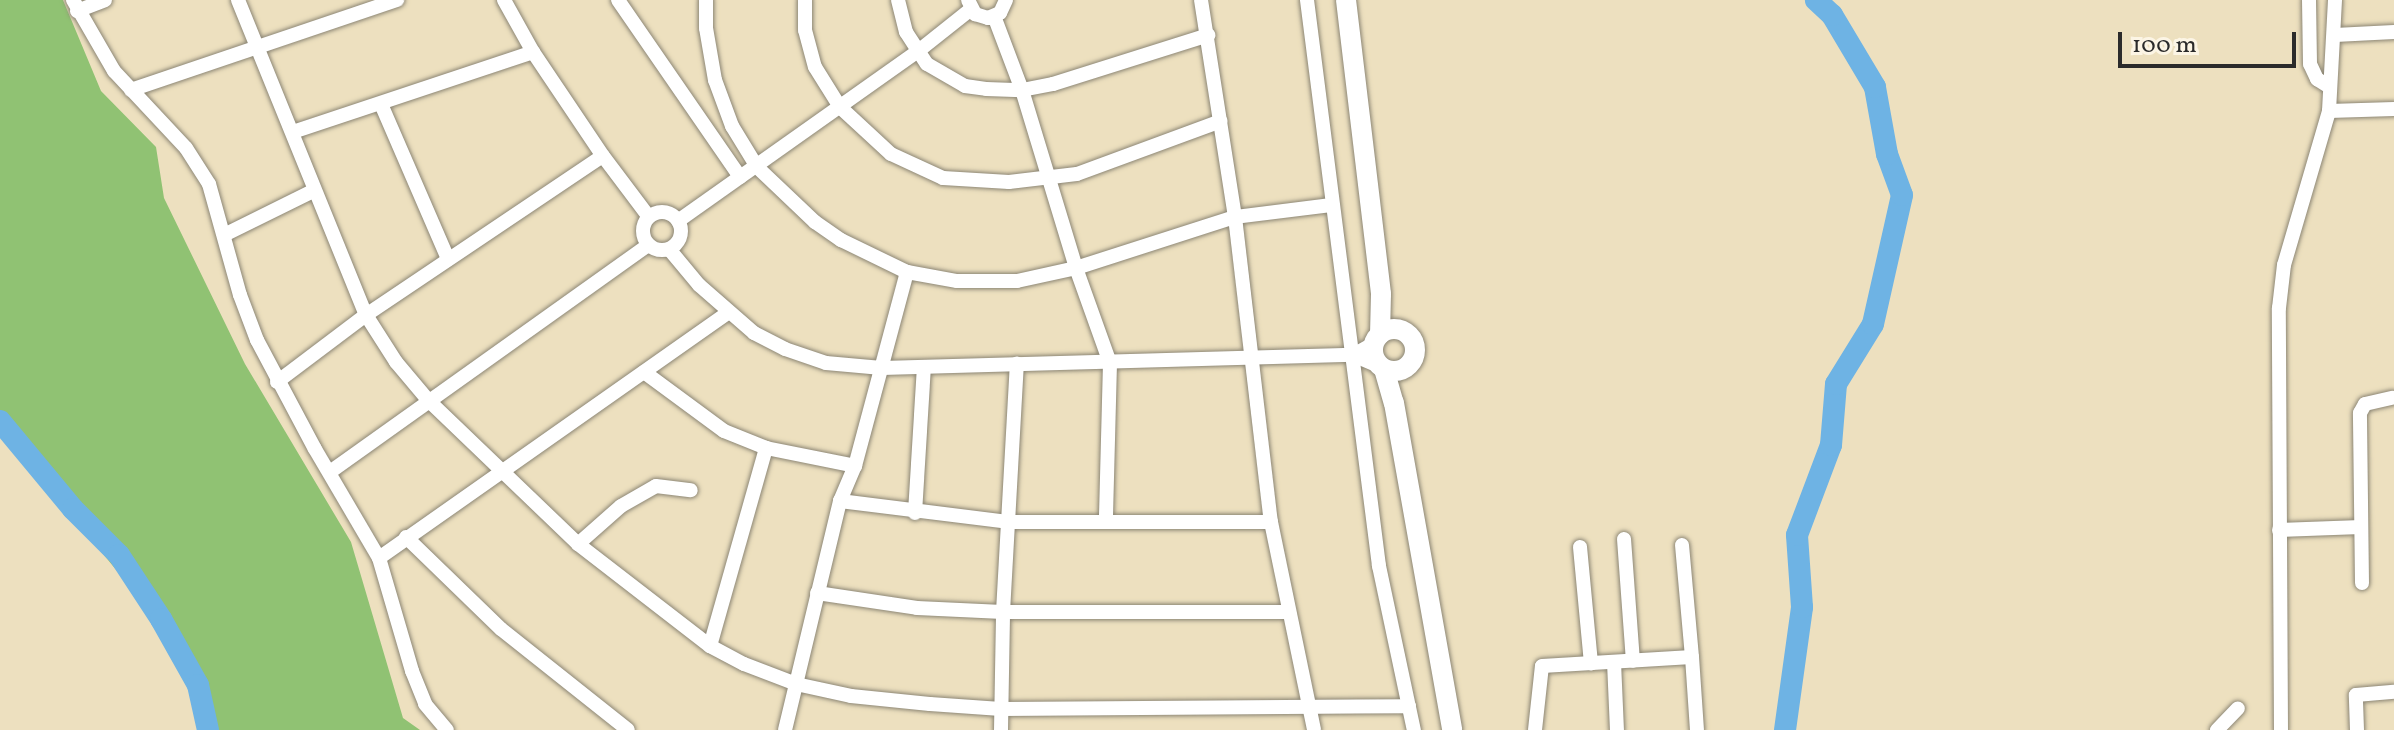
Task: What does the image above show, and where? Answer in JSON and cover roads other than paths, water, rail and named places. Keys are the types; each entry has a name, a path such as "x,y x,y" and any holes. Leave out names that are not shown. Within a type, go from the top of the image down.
{"main road":[{"path":"1346,0 1381,294 1373,355 1389,368 1452,730"},
{"path":"1381,294 1415,349 1410,364 1389,368"},
{"path":"1376,339 1394,329 1402,330"}],"street":[{"path":"105,0 75,5 114,71 198,164 219,208 240,295 277,382 379,558 412,671 425,704 447,730"},
{"path":"238,0 293,132 313,191 366,315 396,362 428,400 578,544 710,646 796,684 851,696 1001,709 1234,710 1308,705 1409,706"},
{"path":"131,90 397,0"},
{"path":"504,0 533,52 603,156 649,217"},
{"path":"618,0 740,177"},
{"path":"706,0 706,28 715,80 732,126 757,167 815,222 841,240 907,272 993,282 1076,268 1235,217 1332,205"},
{"path":"805,0 805,30 815,67 840,107 891,154 943,178 1009,182 1077,174 1221,121"},
{"path":"898,0 906,32 917,52 945,78 965,86 1022,90 1053,84 1208,35"},
{"path":"678,221 917,52 970,4 981,17 994,16 1004,8 1006,0"},
{"path":"1201,0 1235,217 1271,522 1287,612 1314,730"},
{"path":"1307,0 1379,566 1414,730"},
{"path":"2309,0 2310,64 2317,79 2330,87"},
{"path":"2281,730 2279,308 2284,265 2329,111 2335,0"},
{"path":"994,16 1022,90 1076,268 1110,363 1106,519"},
{"path":"2335,35 2394,32"},
{"path":"293,132 533,52"},
{"path":"381,104 448,259"},
{"path":"2329,111 2394,109"},
{"path":"277,382 366,315 603,156"},
{"path":"224,235 313,191"},
{"path":"661,212 678,221 680,237 669,249 658,250 648,245 642,228 649,217 661,212"},
{"path":"330,472 648,245"},
{"path":"669,249 728,313 785,349 826,363 882,368 1353,355 1389,368"},
{"path":"785,730 840,501 855,466 907,272"},
{"path":"379,558 728,313"},
{"path":"1353,355 1376,339"},
{"path":"1001,730 1003,612 1017,363"},
{"path":"915,513 924,367"},
{"path":"644,372 705,421 766,448 855,466"},
{"path":"2362,583 2360,413 2365,404 2392,398"},
{"path":"710,646 766,448"},
{"path":"578,544 621,506 656,486 691,490"},
{"path":"840,501 915,513 1008,522 1106,519 1271,522"},
{"path":"2279,530 2361,527"},
{"path":"406,537 501,629 628,730"},
{"path":"1624,539 1633,661"},
{"path":"1682,545 1697,730"},
{"path":"1580,547 1591,663"},
{"path":"817,593 917,608 1003,612 1287,612"},
{"path":"1535,730 1542,666 1692,657"},
{"path":"1614,662 1617,730"},
{"path":"2357,730 2356,695 2394,692"},
{"path":"2217,730 2238,708"}],"waterway":[{"path":"1785,730 1802,607 1797,535 1831,445 1836,384 1873,324 1902,195 1887,154 1875,87 1832,15 1816,0"},
{"path":"0,421 73,509 119,555 161,619 198,685 208,730"}]}
